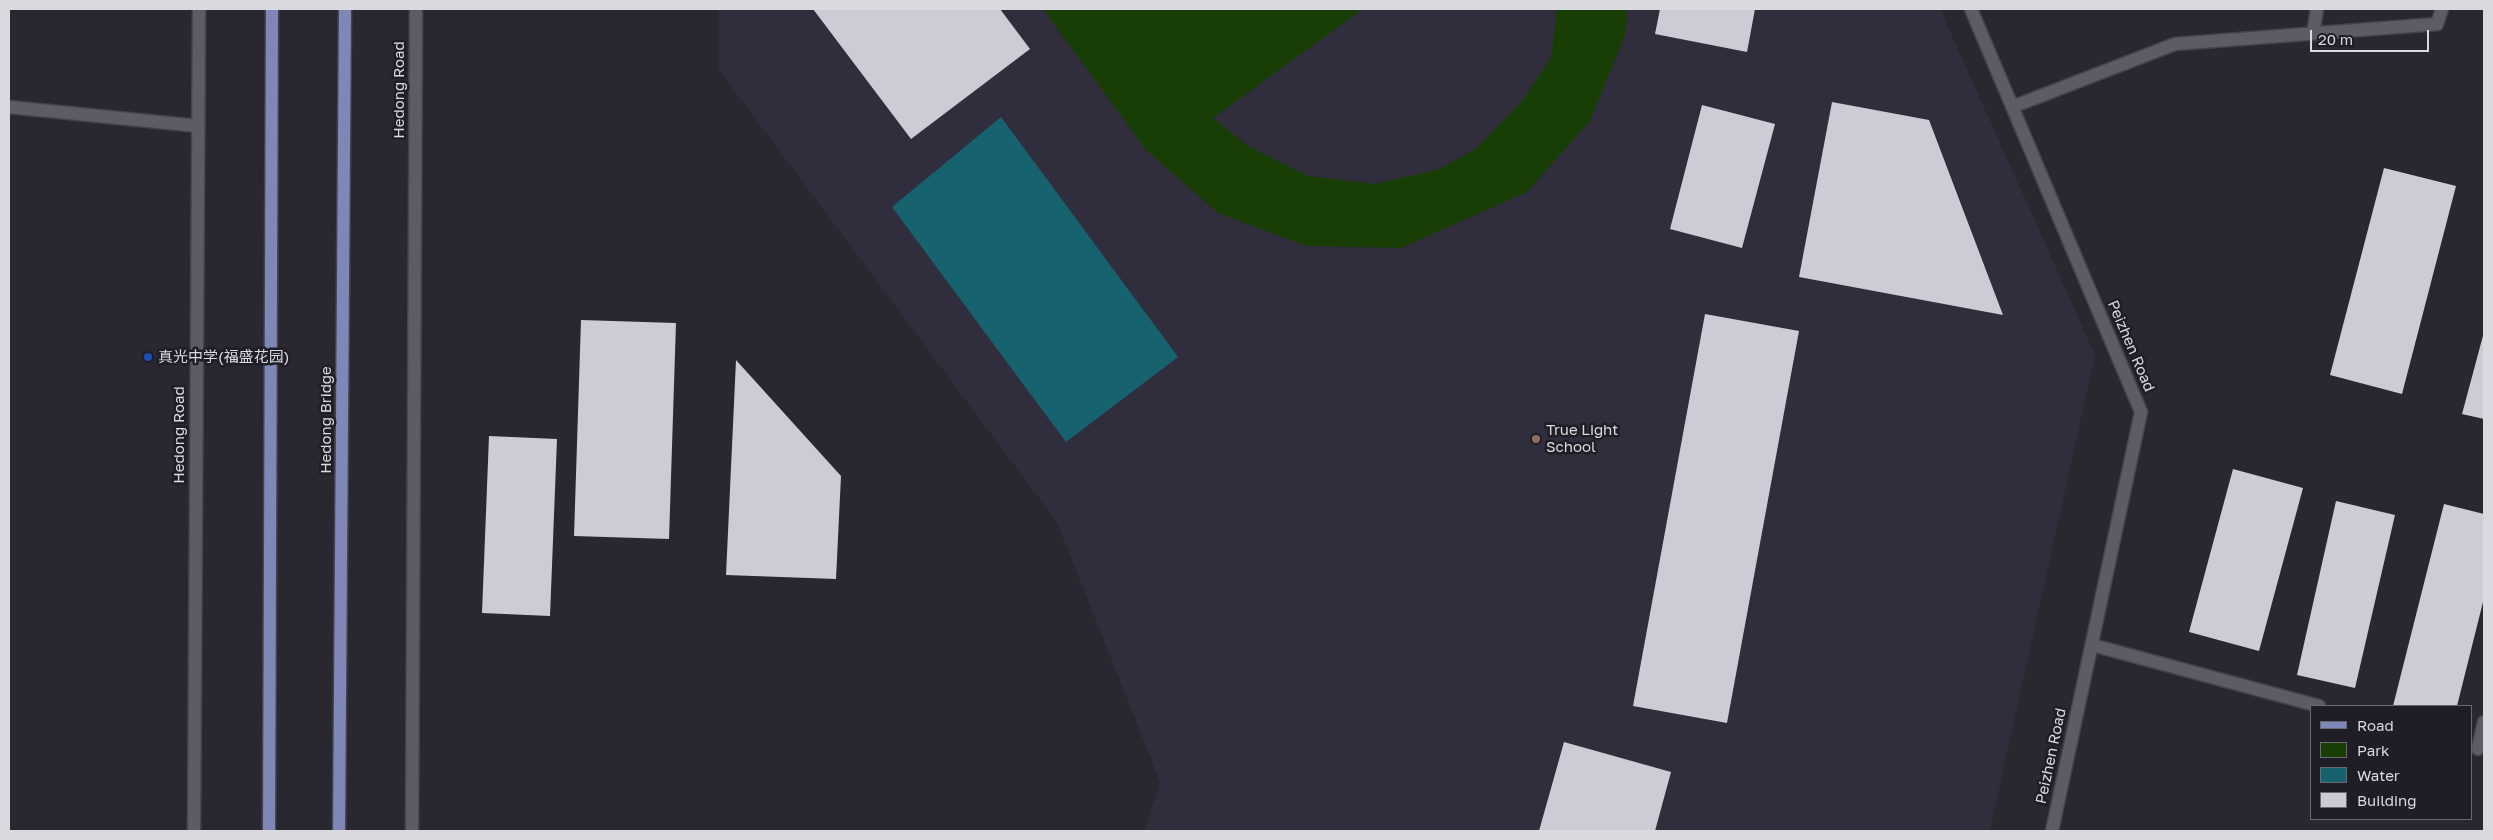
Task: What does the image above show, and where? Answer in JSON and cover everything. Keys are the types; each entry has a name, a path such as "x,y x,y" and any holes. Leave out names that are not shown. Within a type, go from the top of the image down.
{"main road":[{"path":"269,831 272,9"},
{"name":"Hedong Bridge","path":"339,831 345,9"}],"street":[{"name":"Hedong Road","path":"194,831 199,9"},
{"name":"Hedong Road","path":"412,831 416,9"},
{"name":"Peizhen Road","path":"1971,9 2141,412 2052,831"},
{"path":"2313,34 2317,9"},
{"path":"2012,107 2175,44 2437,24 2442,9"},
{"path":"9,108 198,126"},
{"path":"2092,645 2315,705"},
{"path":"2478,749 2484,722"}],"shaded area":[{"name":"True Light School","path":"719,9 1940,9 2095,355 1990,831 1144,831 1160,782 1057,522 718,69"}],"green space":[{"path":"1043,9 1363,9 1213,118 1248,146 1308,176 1375,184 1440,169 1477,148 1523,100 1551,57 1557,9 1627,9 1626,33 1590,121 1527,192 1401,248 1306,246 1218,213 1146,150"}],"water":[{"path":"1001,117 1178,357 1066,442 892,207"}],"building":[{"path":"813,9 1000,9 1030,49 911,139"},
{"path":"1660,9 1755,9 1747,52 1655,34"},
{"path":"1832,102 1929,120 2003,315 1799,277"},
{"path":"1702,105 1775,124 1742,248 1670,229"},
{"path":"2384,168 2456,186 2402,394 2330,375"},
{"path":"1705,314 1799,331 1727,723 1633,706"},
{"path":"581,320 676,323 669,539 574,536"},
{"path":"2484,332 2484,419 2462,414"},
{"path":"736,360 841,476 836,579 726,575"},
{"path":"489,436 557,439 550,616 482,613"},
{"path":"2233,469 2303,488 2259,651 2189,632"},
{"path":"2336,501 2395,515 2355,688 2297,675"},
{"path":"2444,504 2484,514 2484,598 2457,705 2393,705"},
{"path":"1564,742 1671,772 1655,831 1539,831"}],"place":[{"name":"真光中学(福盛花园)","path":"148,357"},
{"name":"True Light School","path":"1536,439"}]}
